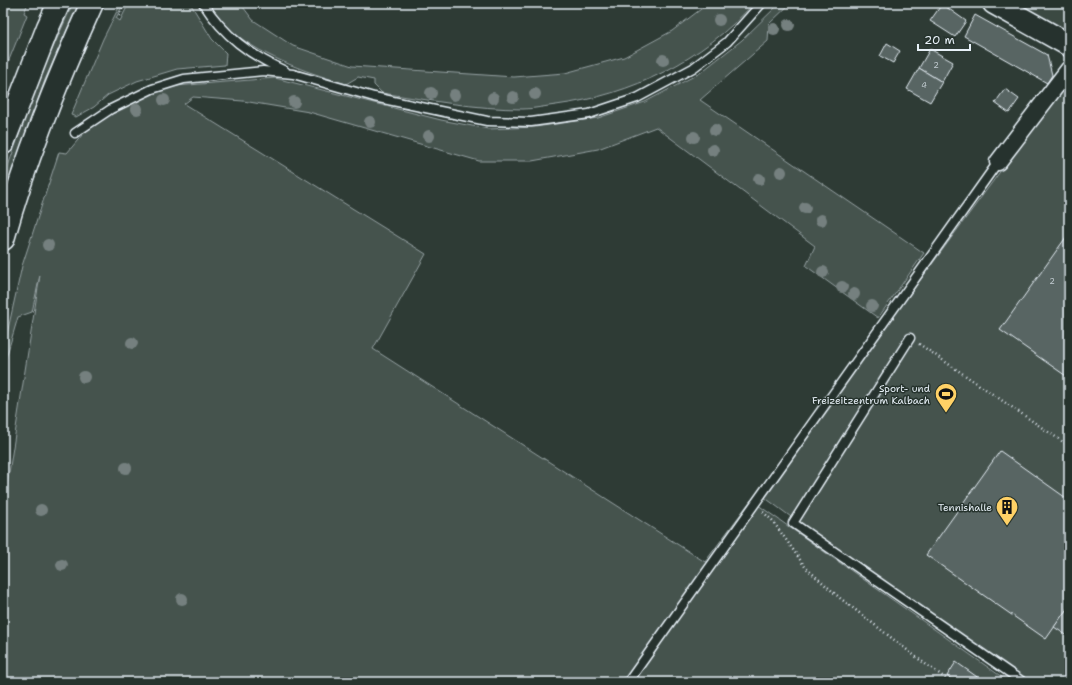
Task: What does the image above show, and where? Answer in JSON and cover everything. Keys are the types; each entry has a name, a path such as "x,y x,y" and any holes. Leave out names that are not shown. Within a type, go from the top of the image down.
{"main road":[{"path":"3,143 48,27 59,3"},
{"path":"3,239 35,136 92,3"},
{"path":"994,3 1069,45"}],"street":[{"path":"998,162 1069,69"}],"lane":[{"path":"203,3 215,22 237,43 263,61 293,74 374,97 487,121 531,122 589,114 637,98 693,68 727,42 762,3"},
{"path":"75,133 111,109 152,89 184,78 263,71 293,74"},
{"path":"628,682 998,162"},
{"path":"910,338 793,523 1023,682"}],"path":[{"path":"119,16 126,3"},
{"path":"910,338 1069,446"},
{"path":"760,509 772,520 806,568 852,607 924,664 951,682"}],"shaded area":[{"path":"3,3 28,3 24,13 27,15 3,75"},
{"path":"73,3 79,3 45,80 3,198 3,180 39,79"},
{"path":"121,3 124,3 116,18 120,21 129,3 190,3 212,39 226,53 225,65 177,69 137,81 108,95 94,107 76,117 71,115 103,39"},
{"path":"207,3 240,3 253,20 293,46 352,66 514,77 565,73 624,57 672,31 709,3 754,3 712,42 689,58 664,72 639,83 612,93 584,100 536,108 505,109 470,106 382,93 374,85 374,80 358,77 346,84 314,74 267,54 238,36 220,20"},
{"path":"780,3 791,3 769,24 768,41 700,100 924,253 878,318 806,266 815,246 656,127 598,149 532,161 479,161 309,112 243,101 193,97 184,104 426,254 373,349 705,562 751,500 1009,682 3,682 3,511 40,275 32,312 18,317 3,368 3,352 22,266 59,152 67,153 83,134 109,114 147,95 176,86 275,78 441,120 488,129 535,127 598,118 645,102 700,73 742,40"},
{"path":"1016,3 1069,3 1069,31"},
{"name":"Sport- und Freizeitzentrum Kalbach","path":"1069,78 1069,682 1015,682 764,497 882,332"}],"building":[{"path":"942,4 966,21 955,37 930,21"},
{"path":"975,15 1047,55 1052,75 1047,83 964,36"},
{"path":"887,43 900,51 893,63 880,56"},
{"path":"930,49 953,62 942,82 919,68"},
{"path":"919,68 942,82 930,102 907,89"},
{"path":"1005,89 1019,99 1009,113 995,103"},
{"path":"1069,233 1069,378 1000,330"},
{"name":"Tennishalle","path":"1000,451 1069,500 1069,606 1046,639 926,555"},
{"path":"1069,606 1069,637 1054,627"},
{"path":"956,662 980,679 979,682 955,682 947,676"}],"place":[{"name":"Sport- und Freizeitzentrum Kalbach","path":"946,414"},
{"name":"Tennishalle","path":"1007,526"}]}
